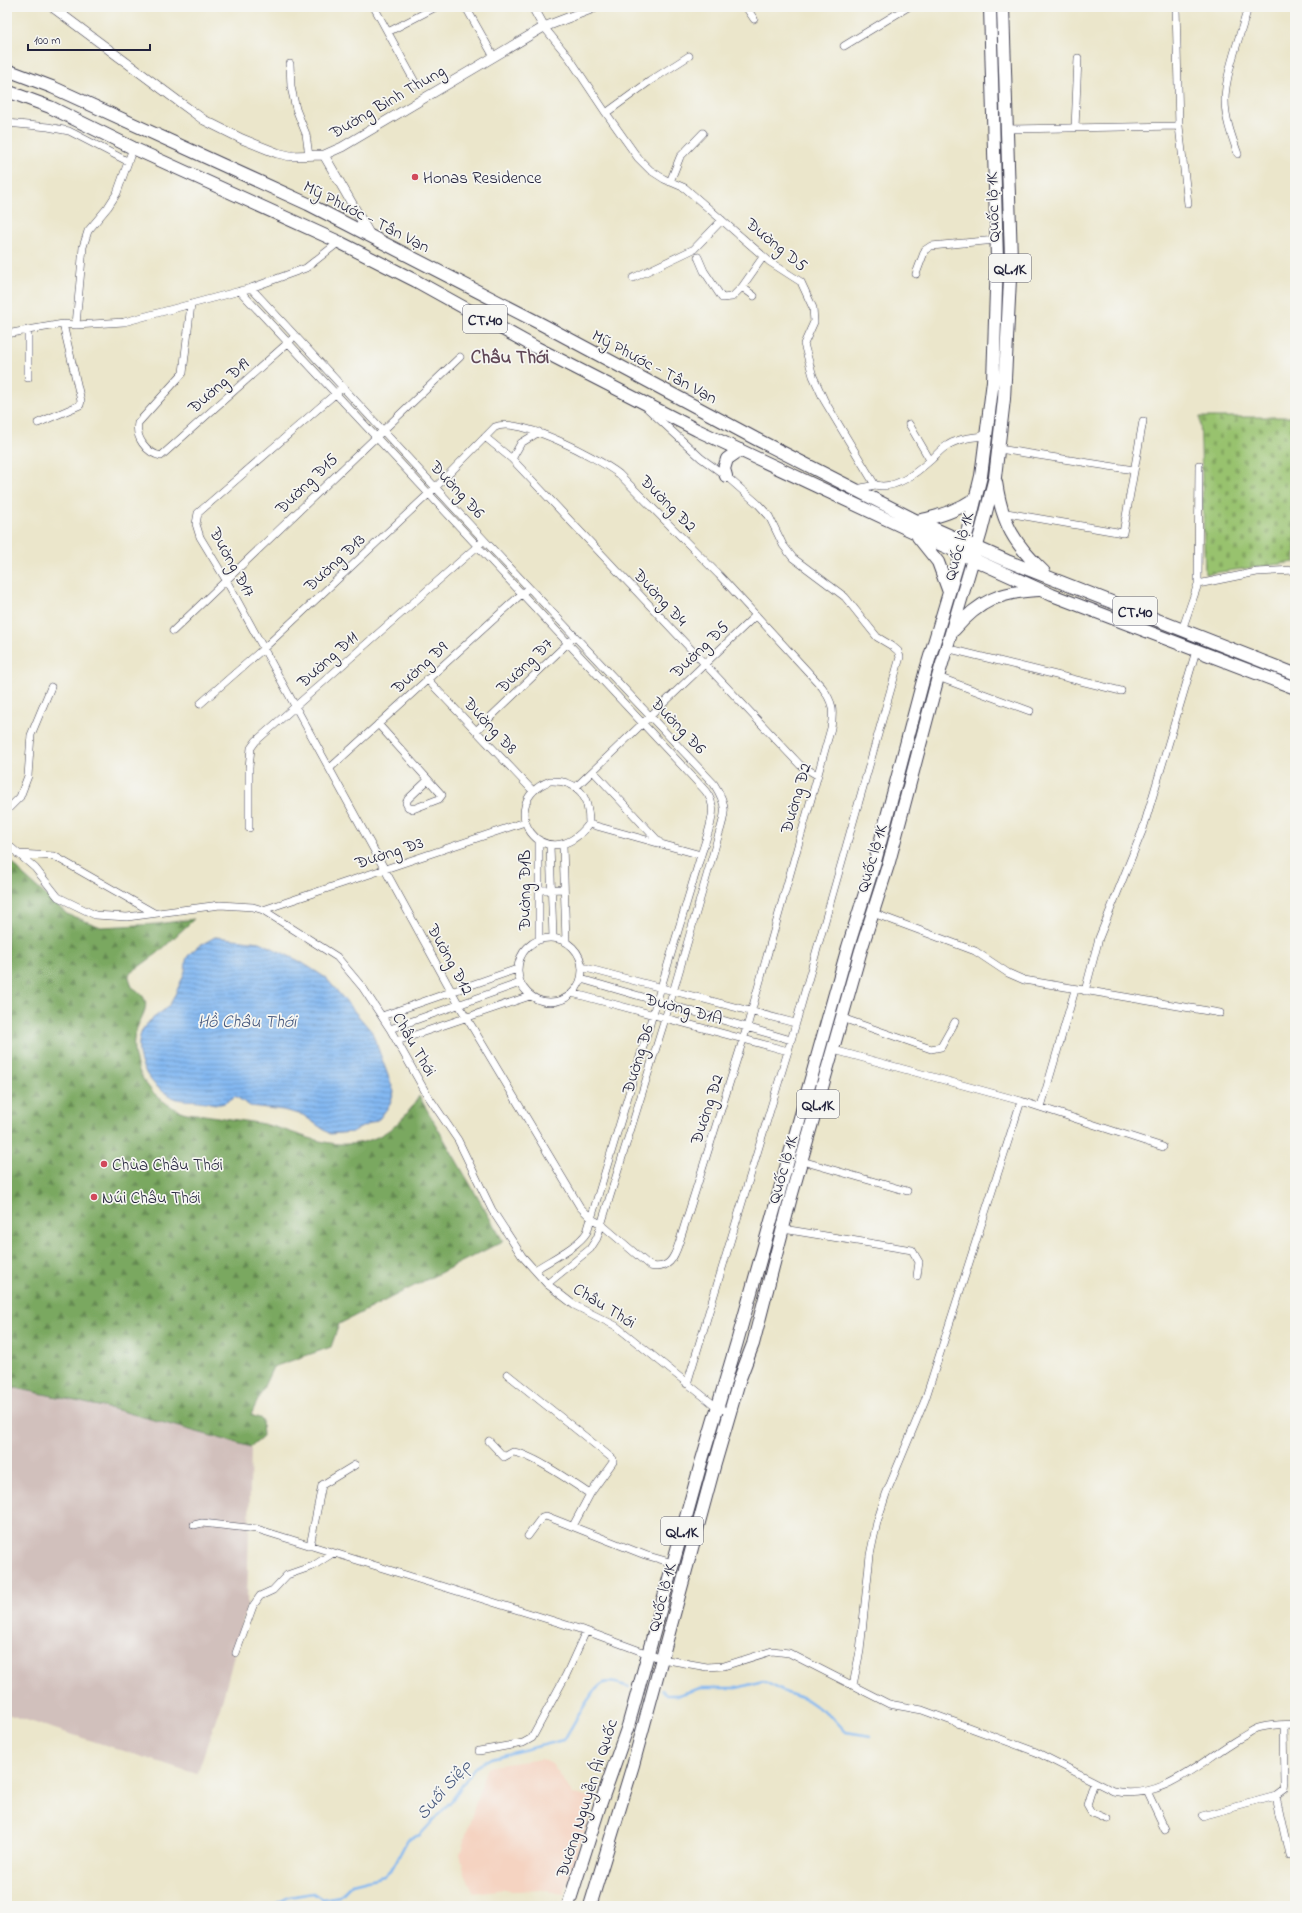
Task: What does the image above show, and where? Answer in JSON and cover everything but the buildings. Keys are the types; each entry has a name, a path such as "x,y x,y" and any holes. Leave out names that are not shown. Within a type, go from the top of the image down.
{"main road":[{"name":"Quốc lộ 1K","path":"635,1700 848,947 876,858 925,673 964,542 981,476 993,381 997,259 990,7"},
{"name":"Quốc lộ 1K","path":"649,1701 730,1412 753,1344 783,1229 842,1018 917,762 938,677 995,477 1006,372 1010,259 1003,7"},
{"name":"Mỹ Phước - Tân Vạn","path":"7,70 52,86 302,201 543,325 756,438 857,489 960,554 974,553 1050,577 1295,674"},
{"name":"Mỹ Phước - Tân Vạn","path":"7,91 50,107 133,148 338,242 416,281 638,400 740,450 915,526 964,542 974,553 1042,590 1196,651 1295,688"},
{"path":"338,242 351,226"},
{"path":"726,476 724,469 727,459 740,450"},
{"path":"995,477 1001,512 1014,538 1022,550 1050,577"},
{"path":"949,592 938,562 915,526 961,508 976,498"},
{"path":"951,634 977,606 992,598 1022,591 1042,590"},
{"name":"Đường Nguyễn Ái Quốc","path":"568,1906 599,1808 628,1726 635,1700"},
{"name":"Đường Nguyễn Ái Quốc","path":"590,1906 632,1765 649,1701"}],"street":[{"name":"Đường Bình Thung","path":"52,7 204,120 276,153 290,156 324,155 342,147 544,27 596,7"},
{"path":"374,7 416,84"},
{"path":"388,32 436,7"},
{"path":"463,7 468,11 494,57"},
{"name":"Đường D5","path":"533,7 544,27 570,59 638,158 650,170 670,182 685,188 763,257 801,282 813,308 814,322 804,344 813,376 836,422 875,485"},
{"path":"746,7 754,19"},
{"path":"844,46 908,7"},
{"path":"1176,7 1179,126 1188,204"},
{"path":"1238,154 1229,129 1224,99 1230,69 1248,7"},
{"path":"606,113 650,81 689,56"},
{"path":"1075,128 1078,58"},
{"path":"290,64 291,87 296,109 306,134 309,156"},
{"path":"7,123 48,127 69,131 127,161"},
{"path":"1007,129 1179,126"},
{"path":"670,182 680,157 704,133"},
{"path":"76,325 83,246 88,231 108,207 117,193 127,161 133,148"},
{"path":"324,155 370,236"},
{"path":"633,278 694,249 722,220"},
{"path":"916,274 925,250 931,246 996,240"},
{"path":"7,334 63,324 76,325 124,322 240,291 306,268 338,242"},
{"path":"698,257 704,271 722,298 732,297 763,257"},
{"path":"742,286 754,296"},
{"name":"Đường Đ6","path":"250,288 294,337 702,771 714,784 724,799 725,815 674,992 597,1238 590,1249 547,1284"},
{"name":"Đường Đ6","path":"240,291 709,795 713,805 701,855 592,1219 584,1238 535,1270"},
{"name":"Đường Đ19","path":"190,304 183,373 138,423 137,429 147,450 154,455 161,456 294,337"},
{"path":"38,423 80,405 63,324"},
{"path":"28,330 28,378"},
{"name":"Đường Đ15","path":"173,631 460,357"},
{"name":"Đường Đ17","path":"296,707 226,580 200,537 196,524 198,513 342,388"},
{"path":"638,400 701,458 726,476 769,516 783,545 793,558 845,597 877,637 898,651 900,657 898,669 788,1051 687,1384"},
{"path":"1001,512 1123,533 1143,421"},
{"name":"Đường Đ2","path":"485,437 495,427 501,424 509,424 538,432 604,463 619,474 756,615 822,687 831,701 833,714 831,728 744,1039 673,1258 667,1264 658,1267 650,1266 601,1224"},
{"path":"909,424 930,460"},
{"path":"512,459 521,443 538,432"},
{"path":"857,489 875,485 895,485 930,460 946,445 961,439 987,436"},
{"name":"Đường Đ13","path":"200,704 263,649 429,494 485,437"},
{"name":"Đường Đ4","path":"485,437 512,459 704,665 800,765 817,775"},
{"path":"999,449 1134,470"},
{"path":"1182,630 1198,584 1199,465"},
{"name":"Đường Đ11","path":"249,828 250,748 256,741 484,540"},
{"path":"1198,584 1257,572 1295,570"},
{"name":"Đường Đ9","path":"330,768 529,588"},
{"name":"Đường Đ5","path":"576,787 756,615"},
{"name":"Đường Đ7","path":"476,731 575,637"},
{"path":"946,648 1121,691"},
{"path":"1085,991 1099,938 1142,829 1196,651"},
{"path":"599,676 606,670"},
{"path":"938,677 1030,710"},
{"name":"Đường Đ8","path":"427,679 533,791"},
{"path":"7,810 20,797 28,776 32,736 51,687"},
{"name":"Đường Đ12","path":"296,707 466,1017 580,1207 592,1219 601,1224"},
{"path":"378,724 440,792 442,797 413,809 408,807 406,802 408,799 428,780"},
{"path":"593,771 661,844"},
{"path":"694,779 702,771"},
{"path":"550,781 560,781 576,787 584,796 588,805 589,824 577,838 563,844 550,845 538,840 529,830 525,822 525,806 533,791 540,785 550,781"},
{"name":"Đường Đ3","path":"262,910 525,822"},
{"path":"589,824 701,855"},
{"path":"707,834 718,838"},
{"name":"Đường Đ1B","path":"538,840 539,940"},
{"name":"Châu Thới","path":"7,844 35,868 58,897 81,910 95,915 127,917 220,905 253,907 262,910 337,957 363,988 382,1016 426,1093 458,1140 492,1210 522,1256 547,1284 574,1305 616,1326 718,1408 730,1412"},
{"path":"563,844 566,942"},
{"name":"Đường Đ1B","path":"550,845 553,938"},
{"path":"18,854 54,856 154,913"},
{"path":"539,890 564,889"},
{"path":"688,898 700,902"},
{"path":"873,912 975,951 1008,973 1024,980 1076,990 1220,1013"},
{"path":"553,938 566,942 577,952 582,967 581,979 572,993 556,1002 538,1000 530,996 520,984 517,968 519,958 524,949 539,940 553,938"},
{"name":"Đường Đ1A","path":"582,967 751,1013 796,1023"},
{"path":"382,1016 517,968"},
{"name":"Đường Đ1A","path":"581,979 791,1040"},
{"path":"390,1029 520,984"},
{"path":"1041,1107 1076,990"},
{"name":"Đường Đ1A","path":"572,993 788,1051"},
{"path":"397,1041 530,996"},
{"path":"842,1018 931,1049 941,1047 955,1022"},
{"path":"834,1050 1021,1101 1163,1147"},
{"path":"634,1079 645,1083"},
{"path":"853,1685 860,1651 868,1570 876,1522 925,1400 1021,1101"},
{"path":"612,1153 624,1155"},
{"path":"802,1161 907,1191"},
{"path":"783,1229 912,1250 919,1262 917,1276"},
{"path":"508,1374 613,1459 613,1462 590,1494 572,1526"},
{"path":"489,1441 504,1457 513,1452 522,1454 561,1474 590,1494"},
{"path":"310,1546 322,1486 355,1464"},
{"path":"528,1536 542,1517 546,1516 645,1555 673,1563"},
{"path":"194,1524 202,1523 256,1529 586,1630 662,1658 707,1667 718,1667 772,1651 789,1653 889,1704 922,1710 1036,1752 1113,1791 1125,1794 1147,1791 1170,1783 1218,1751 1257,1728 1295,1724"},
{"path":"236,1652 253,1606 260,1596 273,1590 287,1575 313,1566 333,1552"},
{"path":"478,1751 523,1743 532,1738 566,1675 586,1630"},
{"path":"1202,1816 1276,1796 1284,1790 1284,1725"},
{"path":"1094,1782 1087,1805 1091,1812 1106,1819"},
{"path":"1147,1791 1165,1829"},
{"path":"1276,1796 1289,1855"}],"shaded area":[{"path":"16,1388 121,1411 251,1447 247,1605 223,1698 197,1774 7,1714 7,1391"},
{"path":"542,1759 552,1764 573,1794 595,1798 564,1895 548,1890 512,1891 506,1889 474,1893 465,1874 460,1854 486,1769 491,1766"}],"green space":[{"path":"1295,399 1295,562 1205,574 1200,417 1293,417"},
{"path":"7,856 23,875 67,914 101,927 157,924 194,919 158,953 129,974 132,987 145,999 146,1005 134,1039 136,1063 147,1085 163,1101 185,1113 258,1123 307,1138 345,1144 368,1141 393,1127 408,1112 419,1096 503,1241 339,1324 331,1347 273,1367 251,1415 262,1419 263,1437 251,1447 121,1411 16,1388 7,1391"}],"water":[{"name":"Hồ Châu Thới","path":"215,937 260,942 301,962 326,978 372,1032 394,1092 389,1106 379,1119 352,1132 330,1134 303,1115 283,1110 250,1106 235,1096 221,1104 180,1100 161,1090 155,1084 144,1069 141,1061 139,1043 141,1034 148,1022 164,1010 173,999 185,971 188,956 197,948"}],"waterway":[{"name":"Suối Siệp","path":"662,1690 666,1695 678,1695 701,1688 737,1688 763,1681 787,1693 805,1699 834,1719 846,1732 871,1736"},
{"name":"Suối Siệp","path":"276,1906 277,1903 289,1897 313,1893 322,1899 340,1896 352,1884 384,1876 393,1867 408,1839 420,1835 452,1800 474,1768 491,1758 564,1740 588,1700 599,1686 610,1682 629,1687"}],"place":[{"name":"Honas Residence","path":"415,177"},
{"name":"Chùa Châu Thới","path":"104,1164"},
{"name":"Núi Châu Thới","path":"94,1197"}],"district":[{"name":"Châu Thới","path":"510,356"}]}
